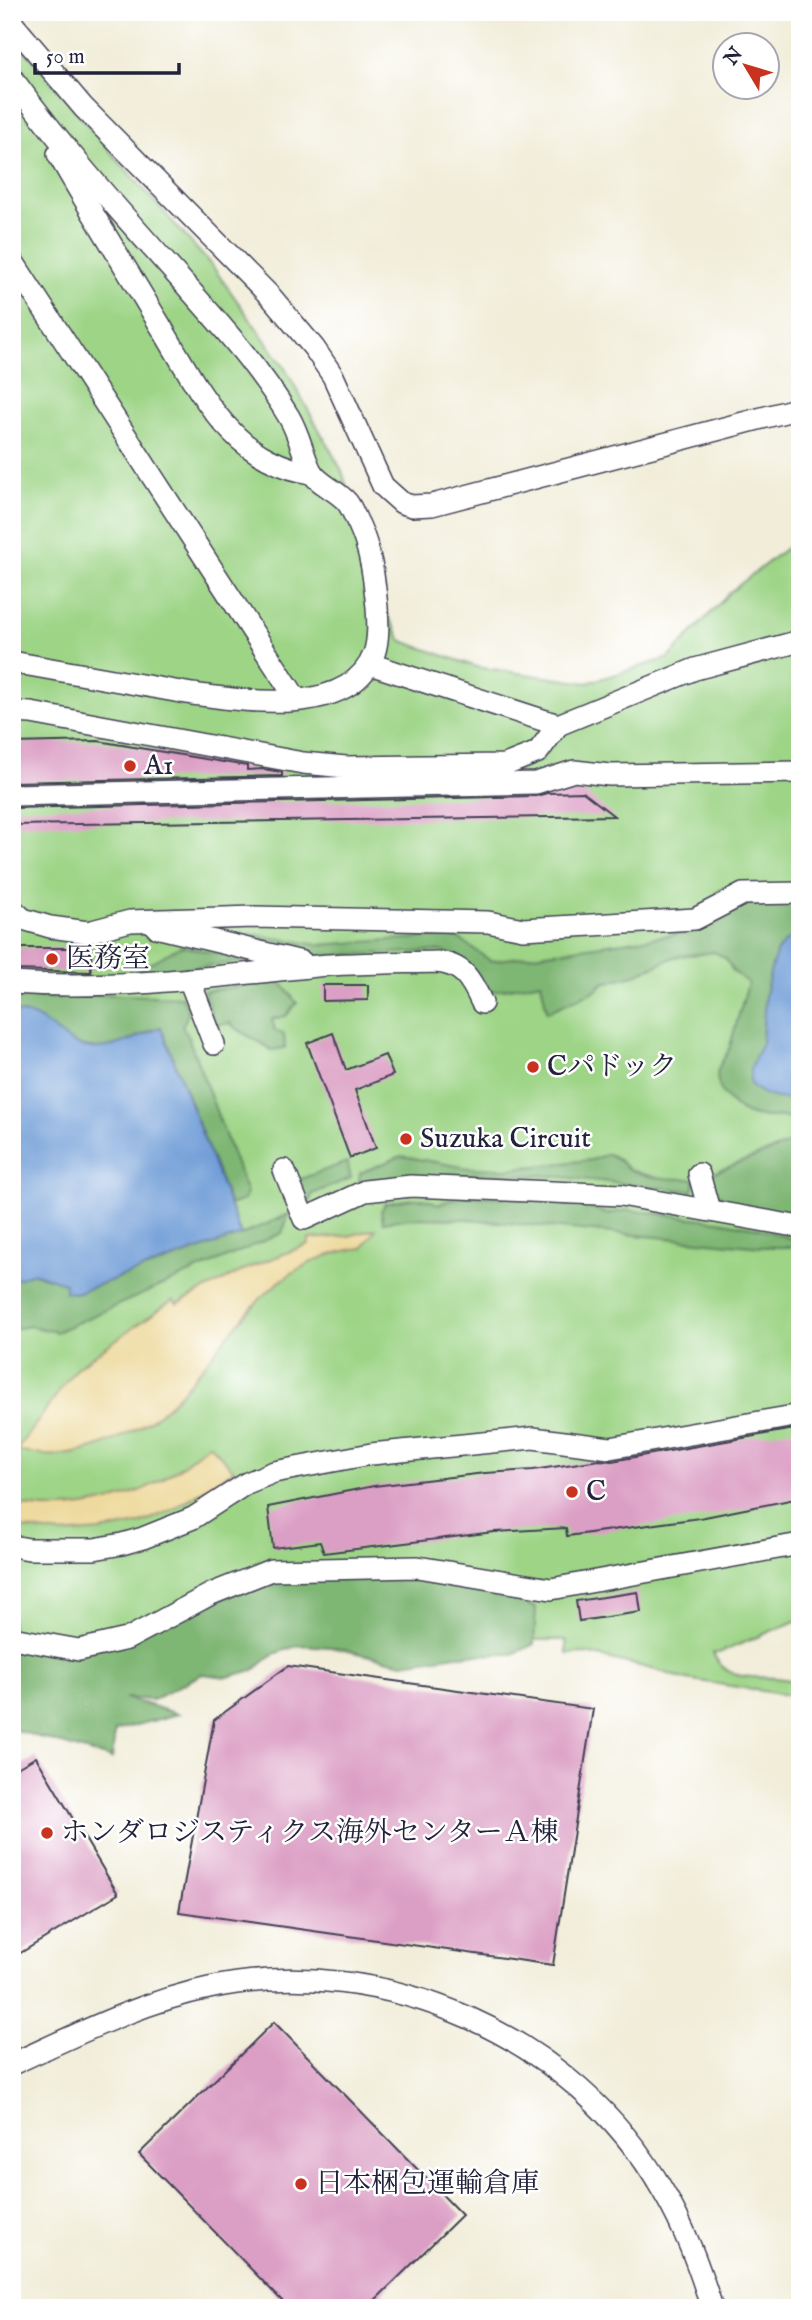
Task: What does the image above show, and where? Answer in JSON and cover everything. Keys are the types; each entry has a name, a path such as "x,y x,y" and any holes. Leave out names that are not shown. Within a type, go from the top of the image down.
{"street":[{"path":"12,23 83,107 272,298 314,348 333,376 383,486 402,503 412,506 432,505 800,408"},
{"path":"12,78 52,132 228,331 288,415 300,436 312,473"},
{"path":"12,662 192,694 241,699 297,700 323,696 351,685 370,664 378,640 373,565 347,502 312,473 297,471 262,457 232,432 198,387 121,262 56,151 52,132"},
{"path":"12,260 297,700"},
{"path":"12,712 31,713 303,763 346,767 505,765 538,752 558,725 695,669 800,641"},
{"path":"370,664 558,725"},
{"path":"12,795 536,783 574,771 610,775 800,772"},
{"path":"12,909 23,919 50,927 88,932 130,920 254,917 488,922 523,929 695,919 743,894 800,893"},
{"path":"130,920 318,966"},
{"path":"12,983 69,985 189,979 318,966 450,963 464,972 482,1003"},
{"path":"189,979 214,1044"},
{"path":"284,1170 304,1219 365,1191 411,1186 621,1195 800,1227"},
{"path":"699,1174 709,1210"},
{"path":"12,1546 29,1549 94,1549 122,1544 193,1517 247,1482 274,1472 371,1454 533,1438 610,1447 800,1415"},
{"path":"12,1638 79,1650 127,1639 211,1594 271,1570 418,1567 551,1589 800,1544"},
{"path":"12,2064 171,1998 248,1981 286,1979 345,1982 383,1988 425,2000 489,2026 533,2052 580,2089 614,2123 662,2188 692,2247 712,2308"}],"green space":[{"name":"Suzuka Circuit","path":"12,35 213,267 285,368 342,471 382,605 402,641 477,667 587,683 669,658 729,593 800,537 800,1619 719,1653 713,1653 720,1665 740,1676 776,1678 800,1684 800,1697 680,1678 586,1653 567,1654 566,1640 163,1638 12,1648"},
{"path":"800,895 800,933 777,951 765,996 762,1043 750,1069 791,1099 800,1100 800,1128 795,1122 784,1117 748,1114 728,1100 719,1086 718,1070 729,1049 748,983 733,971 726,959 715,952 674,957 638,974 603,983 597,990 547,1012 541,982 490,992 469,966 449,953 440,951 317,956 235,935 242,933 319,945 435,937 458,938 491,961 692,932 719,907"},
{"path":"181,946 251,960 133,973"},
{"path":"274,982 283,985 297,1003 286,1016 272,1019 275,1031 284,1034 285,1048 271,1050 230,1023 215,1025 204,991"},
{"path":"63,993 182,997 188,1012 182,1026 247,1193 244,1200 230,1205 161,1027 117,1044 92,1048 71,1041 35,1017 12,1013 12,995 58,998"},
{"path":"800,1135 800,1218 733,1204 713,1188 705,1176 799,1140"},
{"path":"608,1154 639,1173 663,1178 695,1179 693,1191 553,1176 477,1174 359,1182 360,1173 401,1156 469,1168 508,1169 591,1160"},
{"path":"347,1162 351,1178 312,1194 310,1201 301,1208 292,1182"},
{"path":"463,1196 558,1199 568,1205 585,1205 606,1214 628,1210 718,1221 757,1228 799,1241 796,1247 762,1247 466,1219 411,1218 383,1222 381,1211 385,1204 419,1199 438,1204"},
{"path":"289,1214 282,1233 56,1332 30,1326 12,1329 12,1281 32,1273 65,1283 75,1293 241,1235"},
{"path":"412,1576 510,1597 536,1608 534,1644 513,1654 457,1655 403,1663 330,1647 300,1645 273,1654 254,1670 227,1677 202,1674 152,1700 125,1698 178,1714 115,1731 112,1759 12,1729 12,1647 73,1656 254,1585 298,1577"}],"sand":[{"path":"376,1229 363,1248 329,1255 300,1268 275,1286 252,1307 169,1405 147,1422 120,1438 76,1453 51,1456 16,1451 77,1367 173,1300 177,1304 248,1268 309,1244 309,1239 348,1236"},
{"path":"209,1444 234,1470 174,1509 139,1524 101,1531 60,1534 12,1527 12,1503 52,1508 115,1499 153,1484"}],"water":[{"path":"800,933 800,1100 762,1093 750,1084 750,1069 762,1043 765,995 777,951 786,941"},
{"path":"12,1013 35,1017 71,1041 92,1048 118,1044 161,1027 241,1235 75,1293 65,1292 65,1283 33,1273 12,1281"}],"building":[{"name":"A1","path":"98,741 247,766 247,770 282,772 282,776 12,782 12,743"},
{"path":"583,792 614,816 12,825 12,808 536,796"},
{"name":"医務室","path":"12,948 91,948 91,972 12,970"},
{"path":"323,985 368,985 368,1000 323,1001"},
{"path":"333,1033 346,1070 385,1055 393,1075 355,1090 376,1148 350,1158 307,1043"},
{"name":"C","path":"800,1428 800,1498 700,1518 567,1536 566,1528 494,1532 324,1553 320,1542 273,1548 268,1507 374,1486 533,1470 599,1460 612,1461"},
{"path":"638,1592 641,1612 579,1621 576,1601"},
{"path":"288,1666 593,1709 553,1965 179,1912 214,1720"},
{"name":"ホンダロジスティクス海外センターＡ棟","path":"36,1757 118,1894 12,1958 12,1771"},
{"name":"日本梱包運輸倉庫","path":"274,2022 462,2215 367,2308 289,2308 139,2154"}],"place":[{"name":"A1","path":"130,766"},
{"name":"医務室","path":"52,959"},
{"name":"Cパドック","path":"533,1067"},
{"name":"Suzuka Circuit","path":"406,1139"},
{"name":"C","path":"572,1492"},
{"name":"ホンダロジスティクス海外センターＡ棟","path":"47,1833"},
{"name":"日本梱包運輸倉庫","path":"301,2184"}]}
